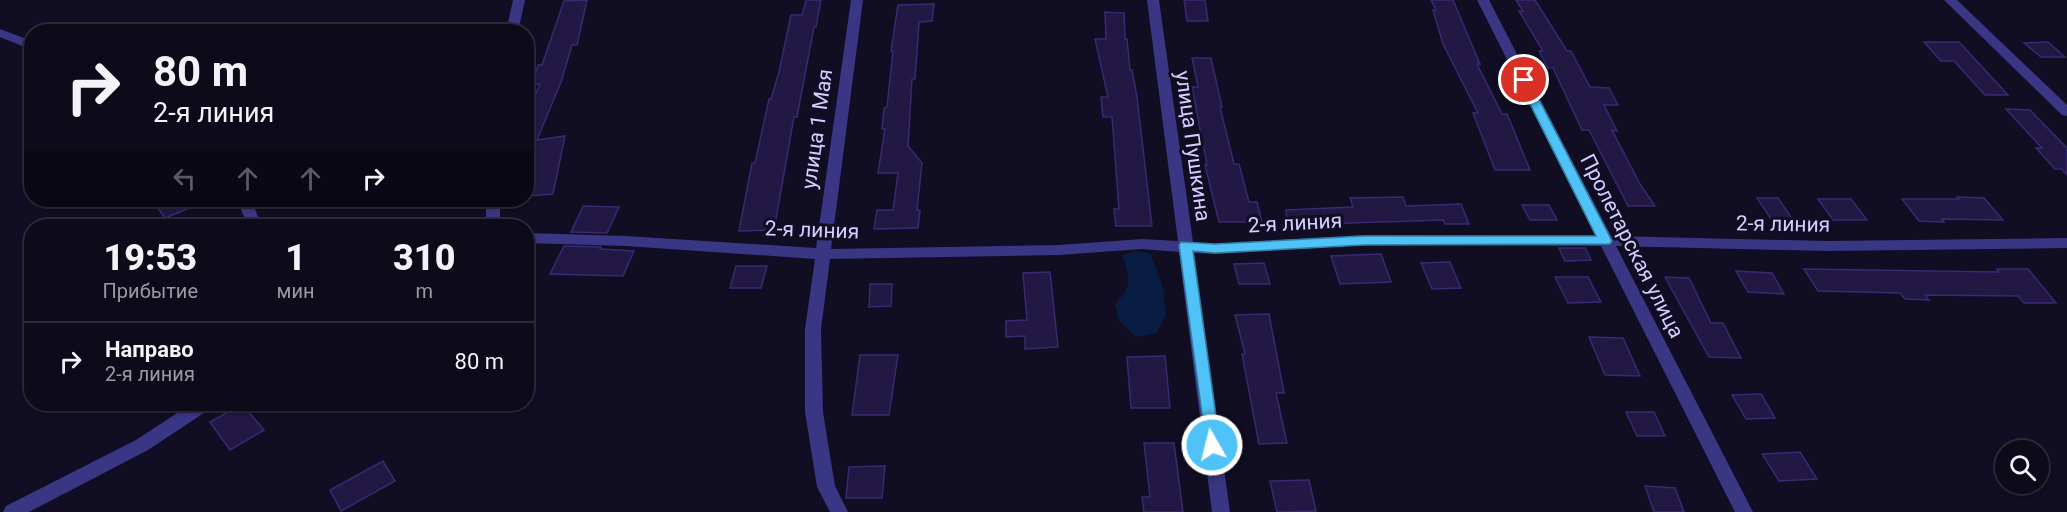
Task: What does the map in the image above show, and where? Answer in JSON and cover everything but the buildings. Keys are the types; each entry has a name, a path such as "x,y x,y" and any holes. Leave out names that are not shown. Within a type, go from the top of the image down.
{"street":[{"path":"514,24 519,0"},
{"name":"улица 1 Мая","path":"839,512 826,487 814,412 813,329 857,0"},
{"name":"улица Пушкина","path":"1153,0 1221,512"},
{"name":"Пролетарская улица","path":"1483,0 1744,512"},
{"path":"1950,0 2067,112"},
{"path":"0,33 24,43"},
{"name":"2-я линия","path":"534,238 626,241 824,254 1059,250 1142,244 1185,245 1215,249 1363,240 1606,241 1827,246 2067,243"},
{"path":"12,512 142,445 193,411"}],"water":[{"path":"1138,251 1151,254 1162,285 1166,314 1157,333 1136,337 1119,321 1115,304 1125,292 1128,281 1122,255"}],"route":[{"path":"1212,445 1185,245 1215,249 1363,240 1606,241 1524,80"}]}
